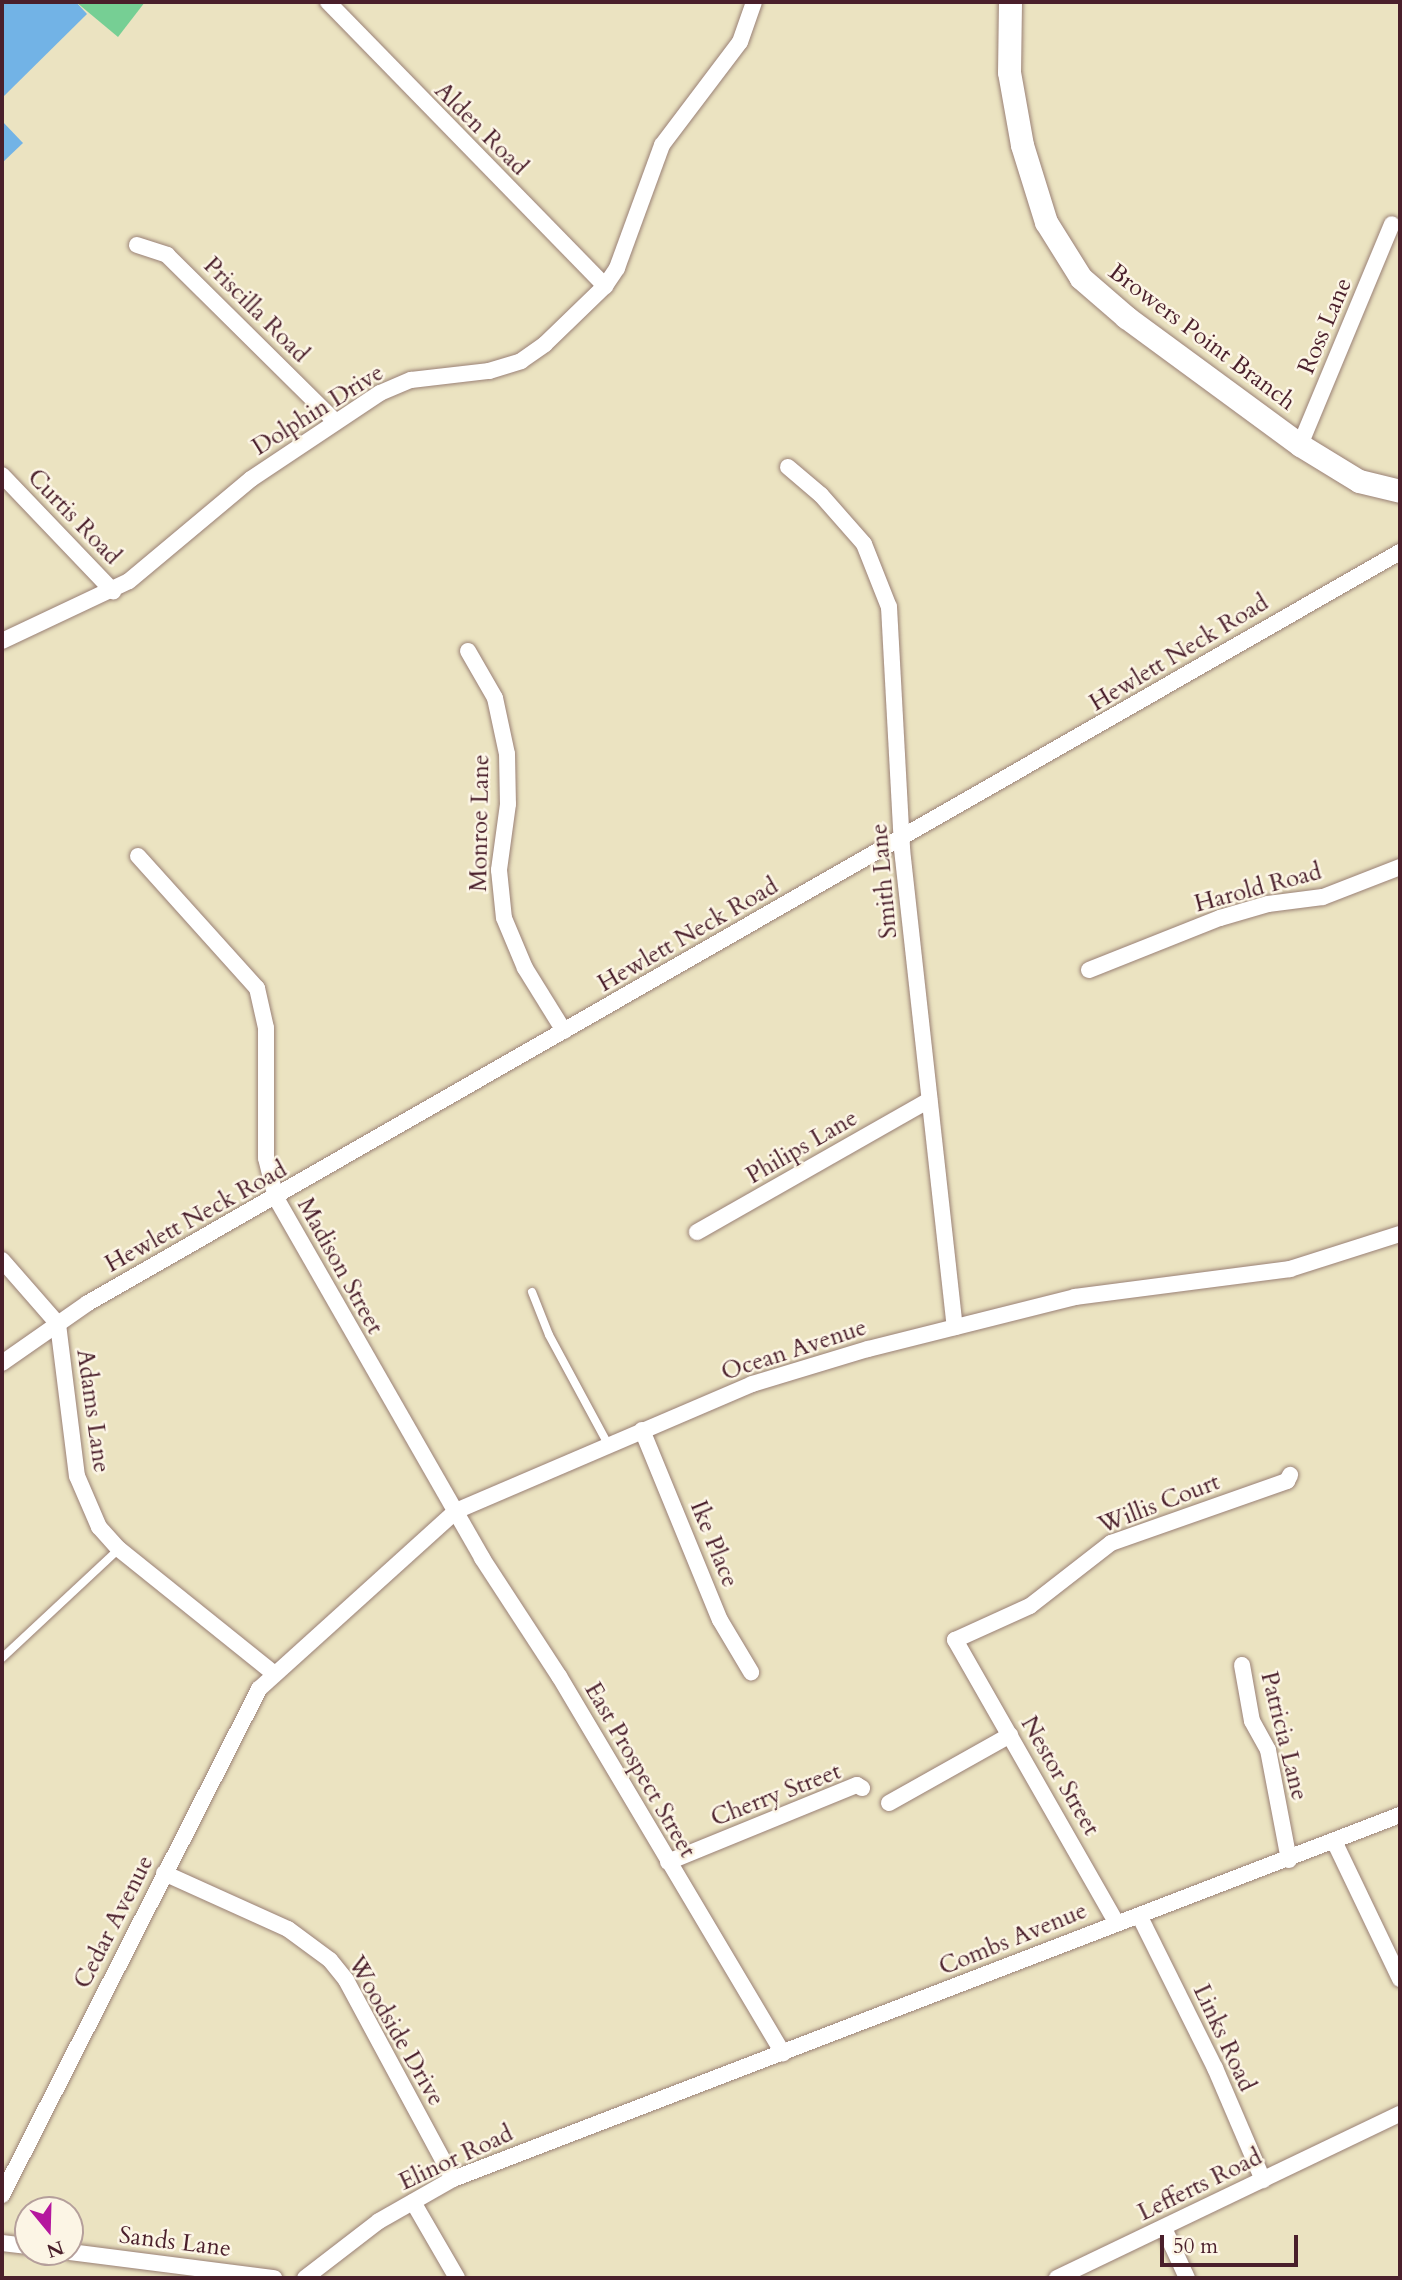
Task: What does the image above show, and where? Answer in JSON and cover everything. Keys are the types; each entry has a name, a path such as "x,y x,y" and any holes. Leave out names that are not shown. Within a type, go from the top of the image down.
{"street":[{"name":"Alden Road","path":"328,2 605,286"},
{"name":"Dolphin Drive","path":"2,641 113,591 149,567 251,479 380,393 411,380 489,371 521,361 605,286 625,253 662,145 733,53 754,2"},
{"name":"Browers Point Branch","path":"1010,2 1009,72 1022,145 1046,222 1061,251 1081,278 1126,317 1300,445 1359,481 1400,491"},
{"name":"Ross Lane","path":"1300,445 1392,224"},
{"name":"Priscilla Road","path":"137,245 167,254 335,421"},
{"name":"Smith Lane","path":"788,467 839,514 864,544 879,575 892,641 901,837 955,1326"},
{"name":"Curtis Road","path":"2,475 113,591"},
{"name":"Hewlett Neck Road","path":"2,1363 58,1324 1400,552"},
{"name":"Monroe Lane","path":"468,651 495,698 507,754 508,804 499,870 504,918 525,968 564,1031"},
{"name":"Madison Street","path":"138,856 257,988 266,1028 266,1158 276,1198 456,1511"},
{"name":"Harold Road","path":"1089,970 1220,918 1268,904 1323,897 1400,867"},
{"name":"Philips Lane","path":"697,1232 929,1100"},
{"name":"Ocean Avenue","path":"273,1674 456,1511 752,1384 955,1326 1075,1297 1290,1269 1400,1234"},
{"name":"Adams Lane","path":"2,1260 58,1324 77,1476 99,1527 119,1549 273,1674"},
{"name":"Ike Place","path":"642,1430 720,1620 751,1672"},
{"name":"Willis Court","path":"964,1655 955,1640 1030,1606 1111,1543 1287,1481 1290,1475"},
{"name":"East Prospect Street","path":"456,1511 783,2053"},
{"name":"Nestor Street","path":"964,1655 1116,1922"},
{"name":"Patricia Lane","path":"1242,1665 1252,1721 1268,1750 1289,1860"},
{"name":"Cedar Avenue","path":"2,2195 250,1703 273,1674"},
{"path":"890,1803 1010,1735"},
{"name":"Cherry Street","path":"668,1862 857,1786 862,1788"},
{"name":"Combs Avenue","path":"642,2107 1116,1922 1140,1917 1400,1815"},
{"path":"1334,1841 1400,1979"},
{"name":"Woodside Drive","path":"164,1873 288,1929 330,1960 346,1980 453,2179"},
{"name":"Links Road","path":"1140,1917 1215,2068 1263,2180"},
{"name":"Elinor Road","path":"305,2278 348,2243 453,2179 642,2107"},
{"name":"Lefferts Road","path":"1057,2278 1400,2114"},
{"path":"413,2202 457,2278"},
{"path":"1164,2228 1188,2278"},
{"name":"Sands Lane","path":"84,2254 274,2278"}],"lane":[{"path":"531,1292 555,1347 608,1444"},
{"path":"2,1658 119,1549"}],"green space":[{"path":"76,2 145,2 118,37"}],"water":[{"path":"2,2 76,2 87,14 2,98"},
{"path":"2,121 23,143 2,163"}]}
